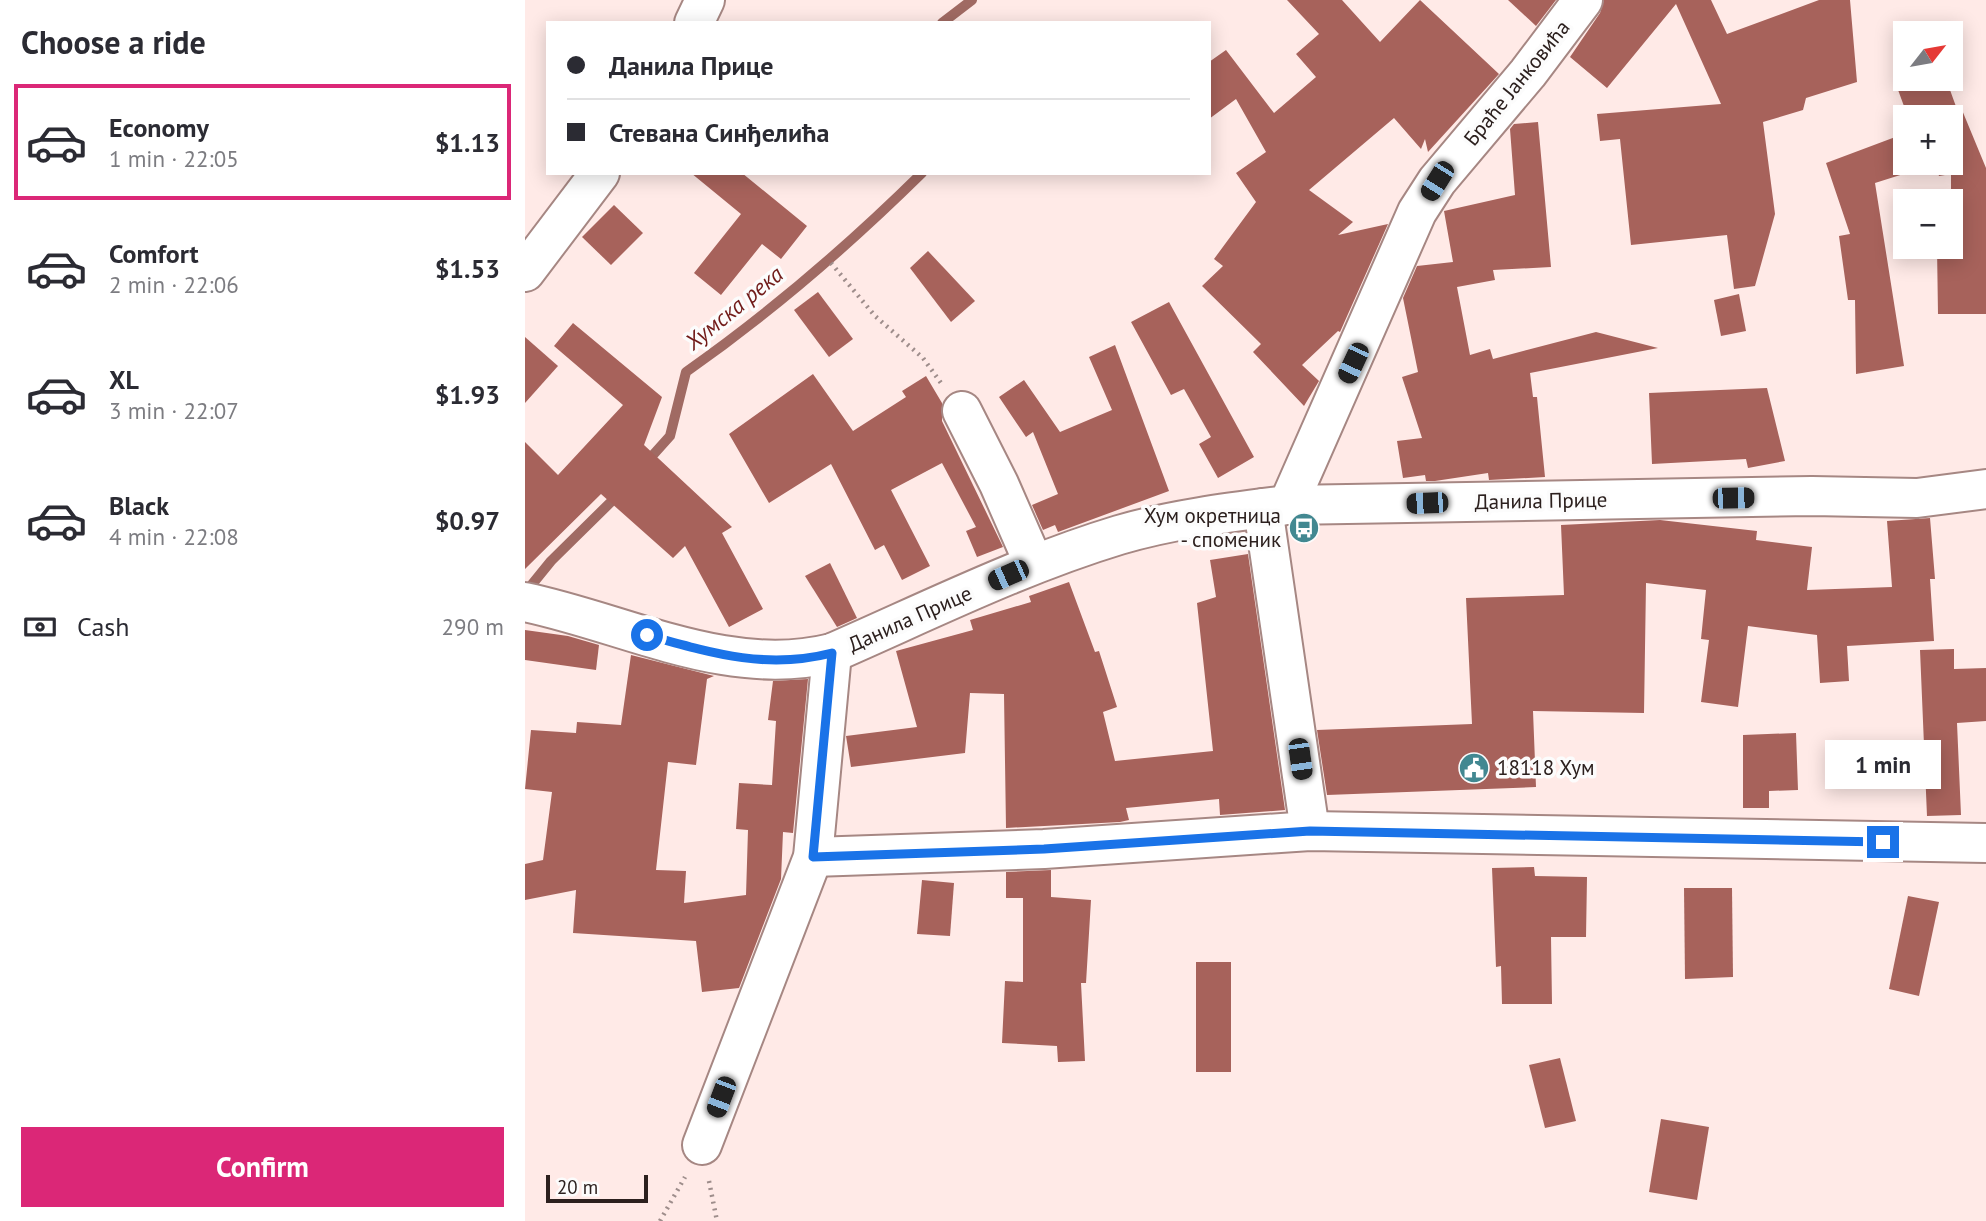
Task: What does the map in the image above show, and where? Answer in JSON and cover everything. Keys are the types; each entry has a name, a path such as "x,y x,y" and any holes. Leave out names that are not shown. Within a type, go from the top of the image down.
{"street":[{"path":"695,21 705,0"},
{"name":"Браће Јанковића","path":"1276,507 1417,212 1437,181 1528,73 1584,0"},
{"path":"525,272 598,175"},
{"path":"962,411 999,484 1034,564"},
{"name":"Данила Прице","path":"534,604 725,657 800,661 832,653 1034,564 1121,534 1276,507 1812,496 1917,498 1986,489"},
{"path":"1276,507 1310,831"},
{"path":"702,1145 813,857 832,653"},
{"path":"813,857 1044,849 1310,831 1986,843"}],"path":[{"path":"831,263 875,316 923,358 962,411"},
{"path":"660,1221 702,1145"}],"building":[{"path":"1287,0 1342,0 1380,42 1420,0 1499,74 1428,152 1425,139 1421,149 1394,118 1309,190 1353,222 1338,235 1388,224 1340,332 1302,365 1319,381 1304,406 1253,352 1261,344 1202,286 1223,266 1214,259 1256,202 1236,173 1266,152 1236,99 1211,118 1211,61 1226,50 1274,113 1316,77 1296,54 1319,34"},
{"path":"1508,0 1556,0 1536,26"},
{"path":"1604,0 1711,0 1727,34 1819,0 1850,0 1857,82 1806,98 1803,110 1763,122 1775,214 1755,286 1734,289 1727,235 1631,245 1620,139 1600,141 1597,114 1721,104 1676,4 1607,88 1570,57 1600,13"},
{"path":"1898,91 1950,91 1955,105 1904,105"},
{"path":"1963,112 1986,168 1986,314 1938,314 1937,259 1963,259 1963,189 1951,189 1951,175 1963,175"},
{"path":"1538,122 1551,267 1493,270 1495,280 1457,287 1470,355 1490,349 1493,359 1596,332 1658,348 1530,373 1533,397 1537,397 1545,477 1489,480 1488,473 1435,481 1426,481 1425,475 1403,478 1397,441 1422,438 1402,377 1418,372 1403,298 1417,266 1453,262 1444,211 1515,195 1510,129 1514,124"},
{"path":"1893,138 1893,175 1900,175 1875,183 1904,366 1856,374 1855,300 1848,300 1839,236 1850,234 1826,163"},
{"path":"693,175 744,175 807,226 781,259 762,244 721,295 694,273 741,214"},
{"path":"614,205 643,233 611,265 582,237"},
{"path":"928,251 975,301 951,322 910,268"},
{"path":"818,292 853,339 829,357 794,310"},
{"path":"1739,294 1746,331 1721,336 1714,300"},
{"path":"1169,302 1254,457 1218,478 1199,444 1211,437 1184,389 1171,395 1131,322"},
{"path":"573,323 662,397 644,445 732,527 722,533 763,609 729,627 685,546 673,558 601,494 525,569 525,442 558,475 623,405 554,346"},
{"path":"525,337 558,366 525,403"},
{"path":"1115,345 1169,491 1058,532 1055,525 1043,530 1032,505 1058,494 1033,432 1026,437 999,397 1024,380 1060,432 1112,410 1089,357"},
{"path":"813,374 853,431 906,397 902,391 926,376 942,403 942,421 1003,547 977,557 966,531 976,527 942,463 891,490 930,566 902,580 884,545 875,550 831,464 769,503 729,434"},
{"path":"1767,388 1785,461 1748,468 1746,459 1652,464 1649,393"},
{"path":"1930,518 1935,579 1930,579 1934,641 1847,646 1849,681 1820,683 1817,635 1748,626 1738,707 1701,702 1709,640 1701,639 1706,590 1646,583 1644,713 1533,711 1536,787 1327,795 1317,730 1472,724 1466,598 1564,595 1561,525 1660,520 1757,531 1756,540 1812,547 1807,590 1892,587 1887,521"},
{"path":"1248,554 1285,810 1220,815 1219,799 1126,808 1129,820 1120,822 1006,828 1004,694 970,693 965,753 851,767 846,736 917,727 896,651 973,630 970,620 1031,602 1029,596 1069,582 1095,652 1099,651 1117,707 1103,712 1115,761 1213,751 1197,603 1216,597 1210,560"},
{"path":"830,563 857,618 837,627 805,576"},
{"path":"525,630 568,636 599,645 596,670 525,660"},
{"path":"1954,649 1954,669 1986,668 1986,721 1957,723 1961,815 1927,816 1920,650"},
{"path":"631,655 714,676 707,679 696,765 668,762 656,870 686,871 684,903 746,895 748,830 736,829 739,783 772,785 776,721 768,720 773,681 808,679 793,833 783,832 781,879 739,988 702,992 696,941 573,933 576,890 525,900 525,864 543,860 552,792 525,789 531,730 576,733 577,722 621,725"},
{"path":"1796,733 1798,790 1769,791 1769,808 1743,808 1743,735"},
{"path":"1534,867 1535,876 1587,877 1586,937 1551,937 1552,1004 1502,1004 1501,966 1496,967 1492,868"},
{"path":"1051,870 1051,897 1091,900 1086,983 1081,983 1085,1061 1058,1062 1057,1046 1002,1043 1005,981 1023,982 1023,898 1006,898 1006,872"},
{"path":"922,880 954,883 950,936 917,934"},
{"path":"1684,888 1732,888 1733,977 1685,979"},
{"path":"1908,896 1939,902 1919,996 1889,989"},
{"path":"1196,962 1231,962 1231,1072 1196,1072"},
{"path":"1560,1058 1576,1121 1545,1128 1529,1065"},
{"path":"1661,1119 1709,1127 1697,1200 1649,1192"}],"waterway":[{"name":"Хумска река","path":"945,21 972,0"},
{"name":"Хумска река","path":"644,465 670,436 686,372 808,277 920,175"},
{"name":"Хумска река","path":"525,593 551,561 620,493"}],"place":[{"name":"Хум окретница - споменик","path":"1304,528"},
{"name":"18118 Хум","path":"1474,768"}],"route":[{"path":"647,635 725,657 800,661 832,653 813,857 1044,849 1310,831 1883,842"}]}
